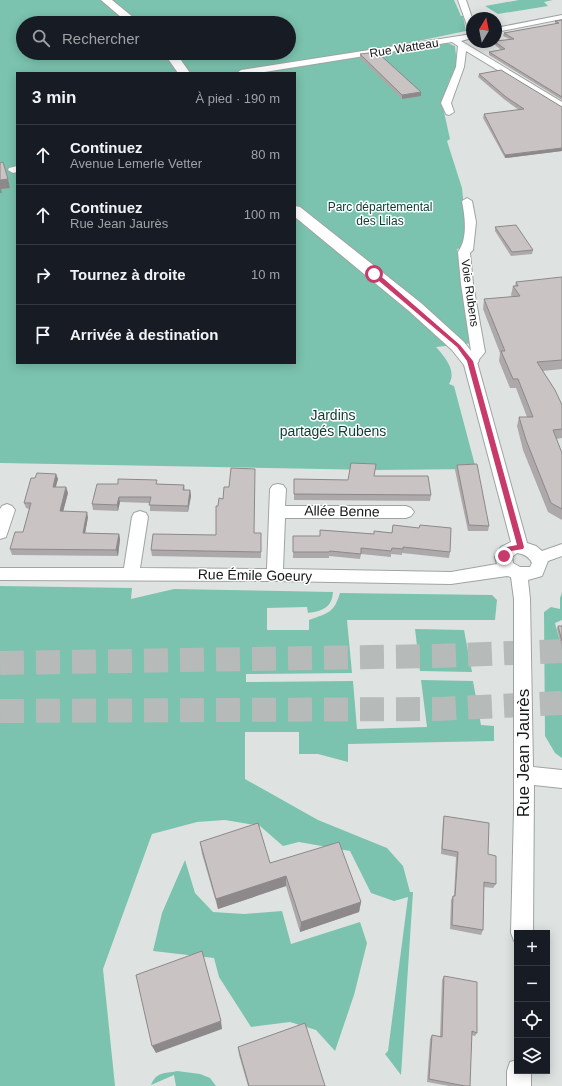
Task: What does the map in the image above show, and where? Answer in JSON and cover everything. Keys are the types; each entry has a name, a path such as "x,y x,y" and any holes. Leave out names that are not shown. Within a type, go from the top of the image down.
{"street":[{"path":"106,0 126,16"},
{"path":"462,0 466,12"},
{"path":"502,29 562,17"},
{"name":"Rue Watteau","path":"248,72 458,42 466,39"},
{"path":"458,42 562,106"},
{"path":"448,112 446,103 460,67 458,42"},
{"path":"175,60 183,72"},
{"name":"Voie Rubens","path":"467,201 471,222 467,250 464,252 467,284 478,352 470,361"},
{"path":"296,211 415,308 458,346 470,361 520,547"},
{"path":"275,575 278,489"},
{"path":"0,533 7,510"},
{"name":"Allée Benne","path":"277,512 406,512"},
{"path":"131,574 140,517"},
{"path":"520,547 532,551 539,558 540,563 536,571 525,575 514,571 503,560 504,556 510,549 520,547"},
{"path":"539,558 562,550"},
{"name":"Rue Émile Goeury","path":"0,574 275,575 451,578 473,573 482,574 514,571"},
{"name":"Rue Jean Jaurès","path":"514,571 522,599 524,774 522,930"},
{"path":"524,774 562,779"},
{"path":"519,1074 519,1086"}],"green space":[{"name":"Parc départemental des Lilas","path":"0,0 454,0 461,16 463,16 466,31 418,41 422,46 447,43 455,46 457,65 454,75 450,78 442,103 450,139 447,141 462,188 466,228 461,248 457,249 474,343 436,347 443,355 451,369 452,374 449,384 454,386 476,469 375,470 0,463"},
{"path":"519,0 553,0 544,2 548,6 502,13 502,12 495,12 485,6"},
{"path":"0,586 132,588 131,599 174,589 333,592 331,602 325,608 318,611 308,613 307,607 267,608 267,630 309,630 309,620 326,614 333,608 340,593 492,595 497,600 495,620 347,620 352,673 246,674 246,682 353,681 357,729 427,727 421,680 473,681 481,725 494,726 494,741 348,744 348,762 318,754 299,754 299,732 245,732 245,779 318,820 387,848 403,866 410,892 413,892 401,1075 385,1054 388,1051 408,897 394,901 371,893 350,851 299,842 283,846 260,826 225,820 197,822 152,834 103,969 115,1086 0,1086"},
{"path":"562,592 562,620 555,623 562,649 562,758 555,753 545,736 544,612 551,607 560,609 560,598"},
{"path":"415,629 464,630 472,672 420,671"},
{"path":"185,860 195,893 213,912 244,914 282,911 291,944 360,922 367,943 354,995 335,1051 316,1030 290,1022 251,1027 219,977 214,958 153,951 162,913"},
{"path":"177,1071 200,1074 210,1078 216,1086 176,1086 174,1075 151,1085 158,1075"}],"building":[{"path":"562,20 562,97 489,52 505,49 502,47 502,40 514,39 504,33 559,23 555,21"},
{"path":"377,52 421,92 402,95 360,54"},
{"path":"501,70 562,107 562,148 505,155 484,114 524,109 506,97 479,74"},
{"path":"3,162 8,179 0,180 0,163"},
{"path":"516,225 533,250 512,252 495,227"},
{"path":"562,277 562,360 537,362 555,390 562,405 562,429 553,430 562,453 562,509 551,503 526,440 519,417 533,417 518,379 513,379 501,351 505,351 484,299 520,296 513,286 518,286 516,282"},
{"path":"351,463 376,464 374,476 428,476 431,495 294,494 294,479 348,480"},
{"path":"477,464 489,526 469,525 457,465"},
{"path":"231,468 255,469 254,533 261,533 261,552 151,550 153,534 216,535 216,506 218,506 219,498 223,499 224,487 229,487"},
{"path":"37,473 56,474 53,487 66,487 60,511 87,512 83,533 119,534 116,550 10,549 15,532 23,532 31,503 24,503 31,478 35,478"},
{"path":"118,479 157,480 156,484 184,485 183,490 190,490 188,506 149,505 151,497 119,497 117,505 92,504 97,484 118,484"},
{"path":"393,525 419,528 420,525 451,528 450,552 403,547 403,549 392,548 391,551 361,548 361,554 330,551 293,552 293,536 320,536 320,530 374,534 374,531 392,533"},
{"path":"558,626 562,626 562,641"},
{"path":"444,816 489,823 488,854 496,856 496,884 484,882 483,930 452,925 453,896 455,896 458,852 442,849"},
{"path":"258,823 270,863 339,842 361,902 301,922 286,876 216,899 200,842"},
{"path":"202,951 221,1021 152,1046 136,975"},
{"path":"444,976 477,982 477,1033 472,1031 470,1086 429,1079 432,1035 442,1037"},
{"path":"305,1023 325,1086 249,1086 238,1047"}],"tunnel":[{"path":"0,663 437,656 562,651"},
{"path":"0,711 438,709 562,703"}],"route":[{"path":"374,274 458,346 470,361 520,547 510,549 504,556"}],"park label":[{"name":"Jardins partagés Rubens","path":"333,424"}]}
